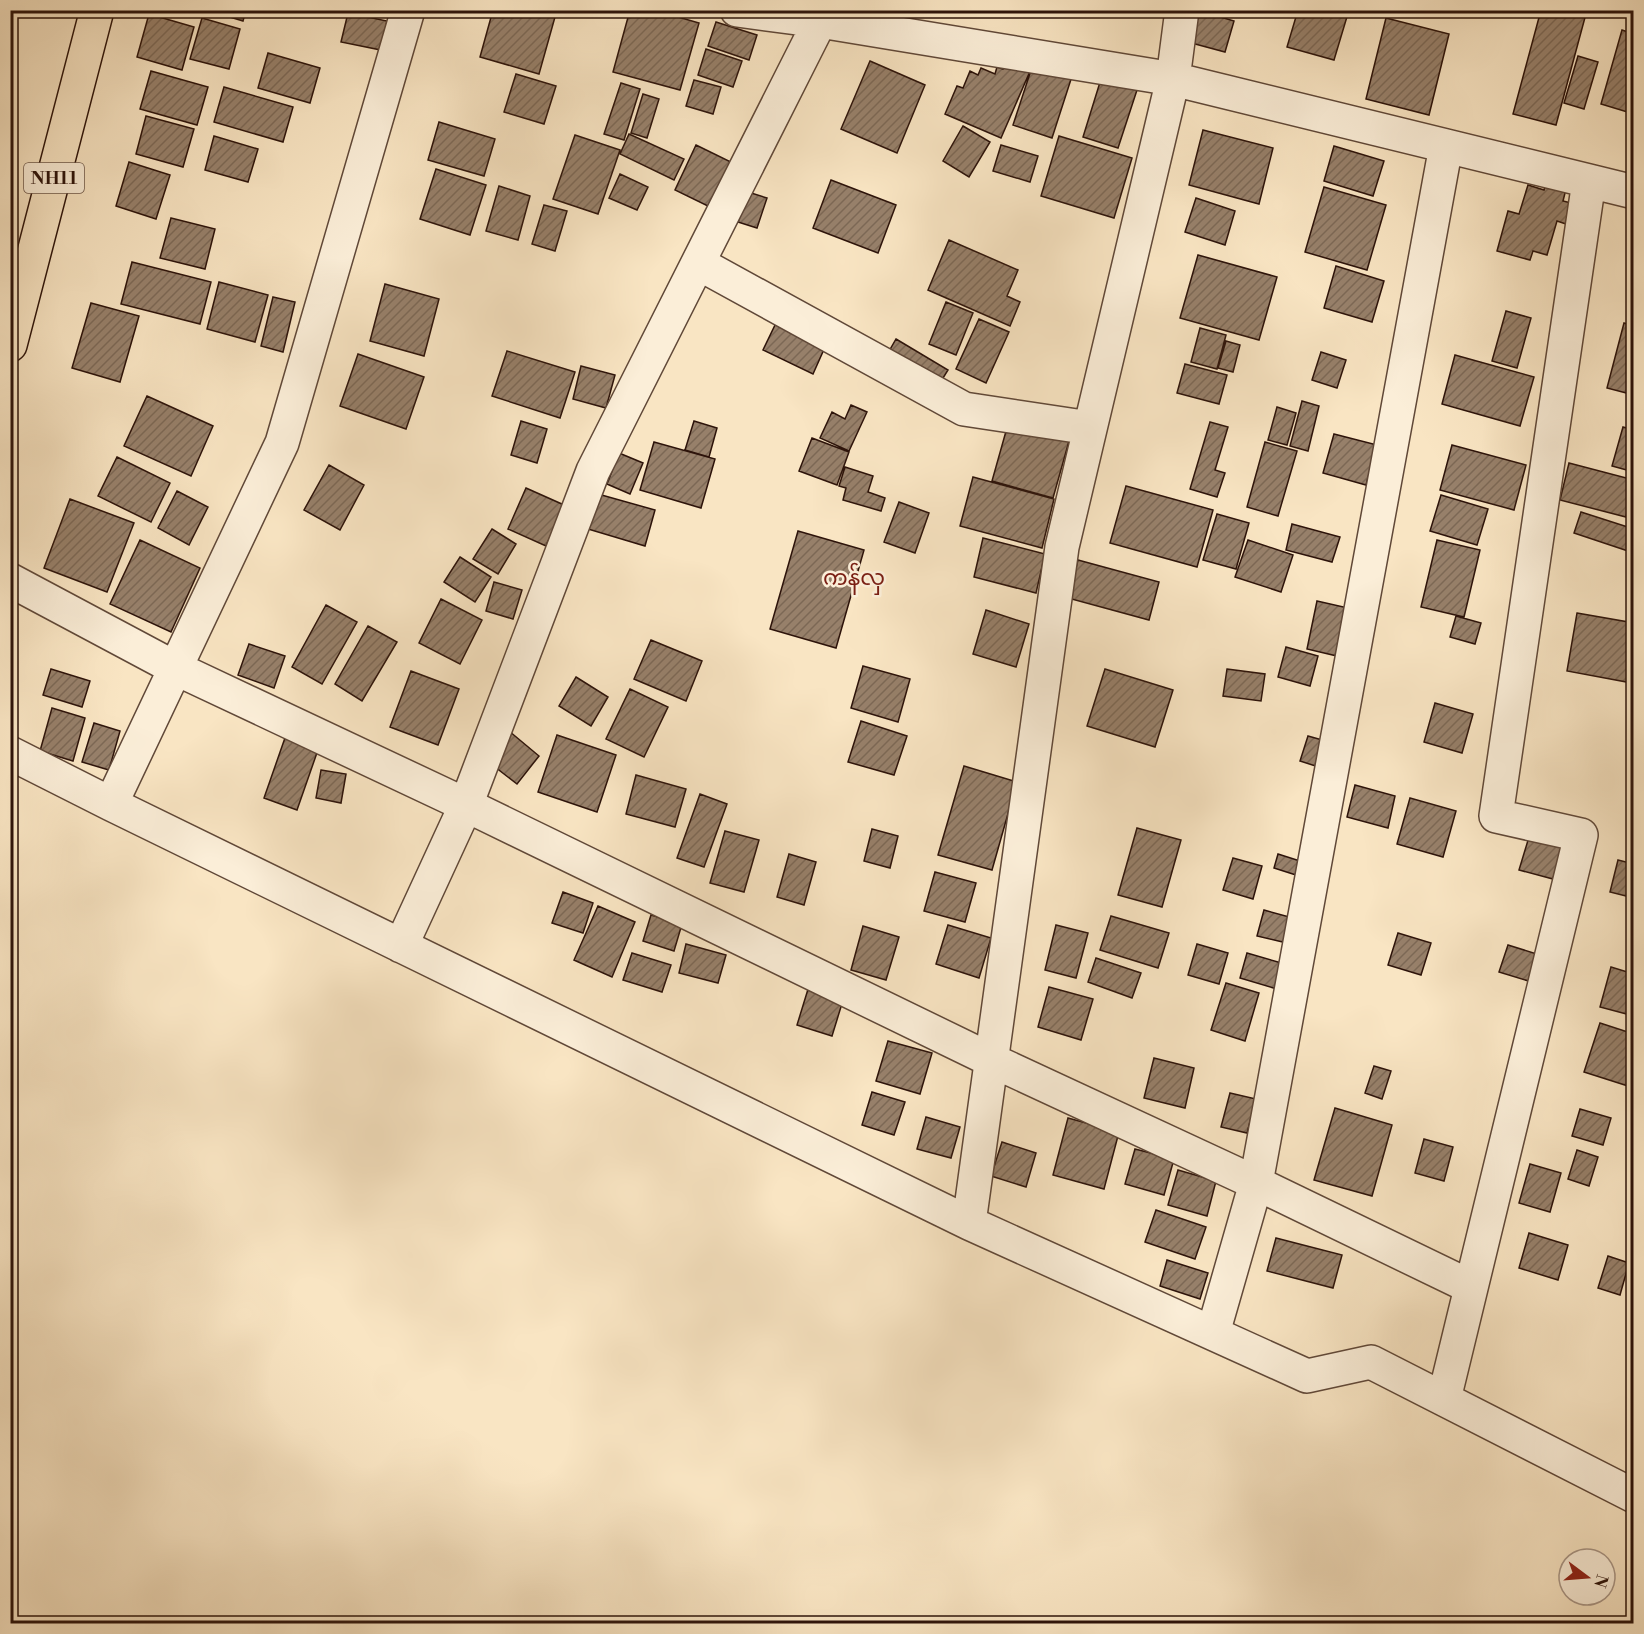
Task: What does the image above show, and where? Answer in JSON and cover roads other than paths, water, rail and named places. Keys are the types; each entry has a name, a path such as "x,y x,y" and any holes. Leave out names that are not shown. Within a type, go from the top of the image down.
{"highway":[{"name":"NH11","path":"10,345 98,10"}],"street":[{"path":"111,804 282,443 408,10"},
{"path":"737,10 821,16 1173,79 1634,192"},
{"path":"969,1223 1062,547 1173,79 1182,10"},
{"path":"401,946 466,805 593,471 821,16"},
{"path":"1212,1333 1256,1183 1446,146"},
{"path":"1444,1399 1581,835 1496,816 1589,181"},
{"path":"698,263 964,409 1090,428"},
{"path":"10,580 175,668 466,805 991,1060 1256,1183 1471,1287"},
{"path":"10,753 969,1223 1307,1376 1371,1362 1634,1496"}],"district":[{"name":"ကန်လှ","path":"854,577"}]}
